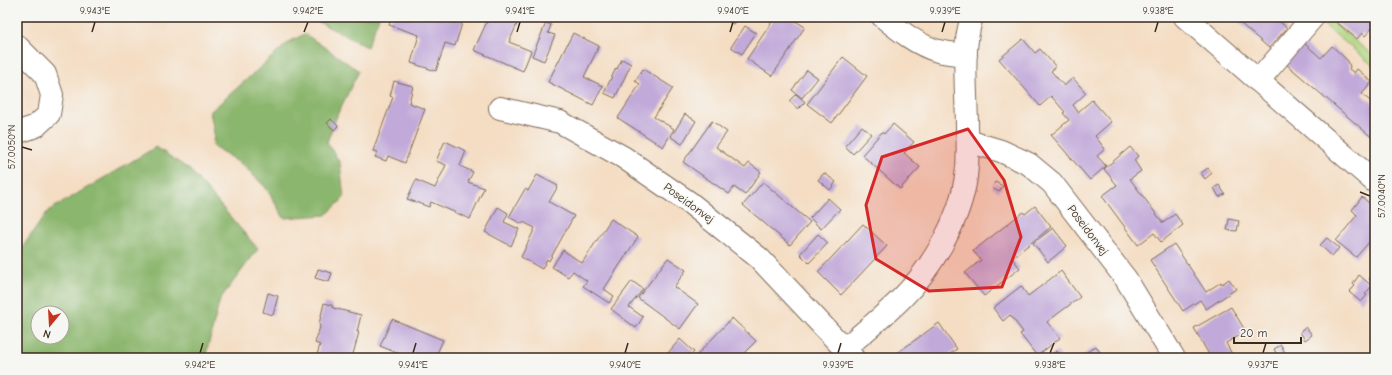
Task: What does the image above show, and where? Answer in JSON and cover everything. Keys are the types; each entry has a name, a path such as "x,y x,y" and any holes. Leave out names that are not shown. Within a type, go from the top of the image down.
{"street":[{"path":"882,17 903,33 921,44 938,51 966,55"},
{"name":"Poseidonvej","path":"500,108 560,122 623,157 690,203 759,258 849,353 902,298 924,272 944,240 958,208 966,177 968,141 966,55 972,17"},
{"path":"1185,17 1375,182"},
{"path":"1258,81 1313,17"},
{"path":"17,46 45,74 52,95 49,114 36,126 17,132"},
{"name":"Poseidonvej","path":"968,141 1002,151 1028,164 1052,183 1126,279 1174,358"}],"highlighted area":[{"path":"968,129 1004,180 1021,237 1002,287 929,291 876,259 866,205 882,157"}],"green space":[{"path":"379,17 367,47 311,18"},
{"path":"1327,18 1375,57 1375,67 1323,24"},
{"path":"305,34 359,71 338,113 327,142 340,163 344,198 326,215 284,218 266,188 243,165 213,146 214,131 210,112 289,42"},
{"path":"156,147 190,170 258,249 220,299 205,358 17,358 17,255 48,211"}],"building":[{"path":"392,17 464,17 455,46 445,43 436,71 411,63 419,35 389,25"},
{"path":"489,17 507,17 518,22 509,42 531,51 523,71 474,50"},
{"path":"721,17 738,17 733,24"},
{"path":"775,17 789,17 805,27 772,76 747,59"},
{"path":"1233,17 1274,17 1287,28 1269,48"},
{"path":"1330,17 1373,17 1375,19 1375,25 1365,36 1362,33 1357,39"},
{"path":"546,23 551,25 548,33 555,35 544,61 532,56"},
{"path":"745,26 756,33 742,54 731,47"},
{"path":"573,33 599,46 584,77 603,86 593,105 548,82"},
{"path":"1023,39 1035,53 1040,49 1056,67 1051,71 1064,86 1073,78 1086,93 1073,105 1078,112 1092,100 1111,122 1095,136 1105,149 1097,156 1106,166 1090,180 1051,135 1069,120 1063,113 1065,112 1051,96 1040,106 999,59"},
{"path":"1304,43 1321,58 1332,46 1348,61 1350,67 1349,69 1354,73 1357,69 1372,82 1362,94 1375,105 1375,140 1286,64"},
{"path":"843,57 867,76 832,123 807,104"},
{"path":"622,59 631,64 615,98 604,93"},
{"path":"643,69 673,88 654,117 674,129 663,147 618,118 640,84 635,81"},
{"path":"807,70 818,78 802,98 792,90"},
{"path":"394,81 413,86 409,103 425,109 405,163 388,156 386,161 375,157 378,152 373,151 393,97 390,96"},
{"path":"796,94 805,102 798,109 789,101"},
{"path":"685,114 696,121 682,144 671,137"},
{"path":"331,119 338,126 334,130 327,123"},
{"path":"712,121 727,132 716,147 745,168 749,163 761,172 745,195 734,187 729,194 683,162"},
{"path":"893,124 914,142 904,153 920,167 900,189 862,155 882,132 884,134"},
{"path":"862,126 871,134 853,154 845,146"},
{"path":"445,141 466,151 460,166 473,172 468,182 484,188 470,219 431,202 429,207 407,199 416,180 435,188 446,165 436,161"},
{"path":"1130,147 1138,156 1134,160 1141,171 1130,179 1163,223 1175,214 1183,225 1161,242 1154,233 1138,245 1102,196 1117,185 1104,169"},
{"path":"1208,168 1212,173 1205,179 1201,173"},
{"path":"824,173 836,182 830,190 818,180"},
{"path":"537,175 558,186 549,202 574,216 549,261 547,259 542,269 521,257 535,228 523,222 522,224 509,217 525,189 528,191"},
{"path":"763,182 810,222 790,245 743,205"},
{"path":"995,182 1003,186 999,192 992,188"},
{"path":"1219,185 1225,194 1219,197 1214,188"},
{"path":"1362,197 1375,208 1375,243 1371,240 1356,257 1336,241 1357,215 1352,210"},
{"path":"828,198 840,209 821,229 810,218"},
{"path":"1035,206 1051,227 1012,258 1020,268 984,296 965,273 981,260 973,251 1023,212 1025,214"},
{"path":"498,207 508,213 504,222 519,229 511,246 485,232"},
{"path":"611,219 638,237 604,289 614,296 609,303 583,286 587,281 573,271 568,277 552,267 563,250 582,263"},
{"path":"1229,219 1239,221 1237,231 1227,230"},
{"path":"863,224 887,246 841,295 818,272"},
{"path":"1053,228 1067,246 1048,262 1033,243"},
{"path":"818,234 828,243 809,263 800,254"},
{"path":"1327,238 1339,248 1332,256 1320,245"},
{"path":"1174,244 1206,292 1221,282 1222,284 1229,279 1236,289 1206,309 1200,300 1183,311 1150,260"},
{"path":"668,258 686,270 674,287 698,304 680,329 638,298"},
{"path":"318,269 332,273 329,282 315,278"},
{"path":"1061,271 1080,297 1047,322 1060,338 1037,356 1020,334 1023,332 1010,315 1003,321 993,308 1021,286 1028,296"},
{"path":"1375,272 1375,284 1369,279"},
{"path":"1359,275 1372,286 1365,294 1367,295 1361,302 1349,292 1355,286 1353,284"},
{"path":"632,281 643,289 629,307 643,317 636,328 611,309"},
{"path":"268,293 278,296 273,315 263,312"},
{"path":"324,303 332,305 333,308 361,315 357,332 359,332 352,358 316,358 320,345 315,343 320,327 319,324"},
{"path":"1231,307 1246,332 1226,343 1234,358 1211,358 1194,328"},
{"path":"732,318 756,341 739,358 694,358"},
{"path":"392,319 443,340 435,358 401,358 402,355 380,346"},
{"path":"939,323 957,349 944,358 890,358"},
{"path":"1306,327 1312,335 1305,340 1300,332"},
{"path":"680,339 694,352 689,358 673,358 668,353"},
{"path":"1281,345 1285,353 1278,357 1274,349"},
{"path":"1096,346 1104,358 1078,358"},
{"path":"1057,351 1061,358 1046,358"}]}
